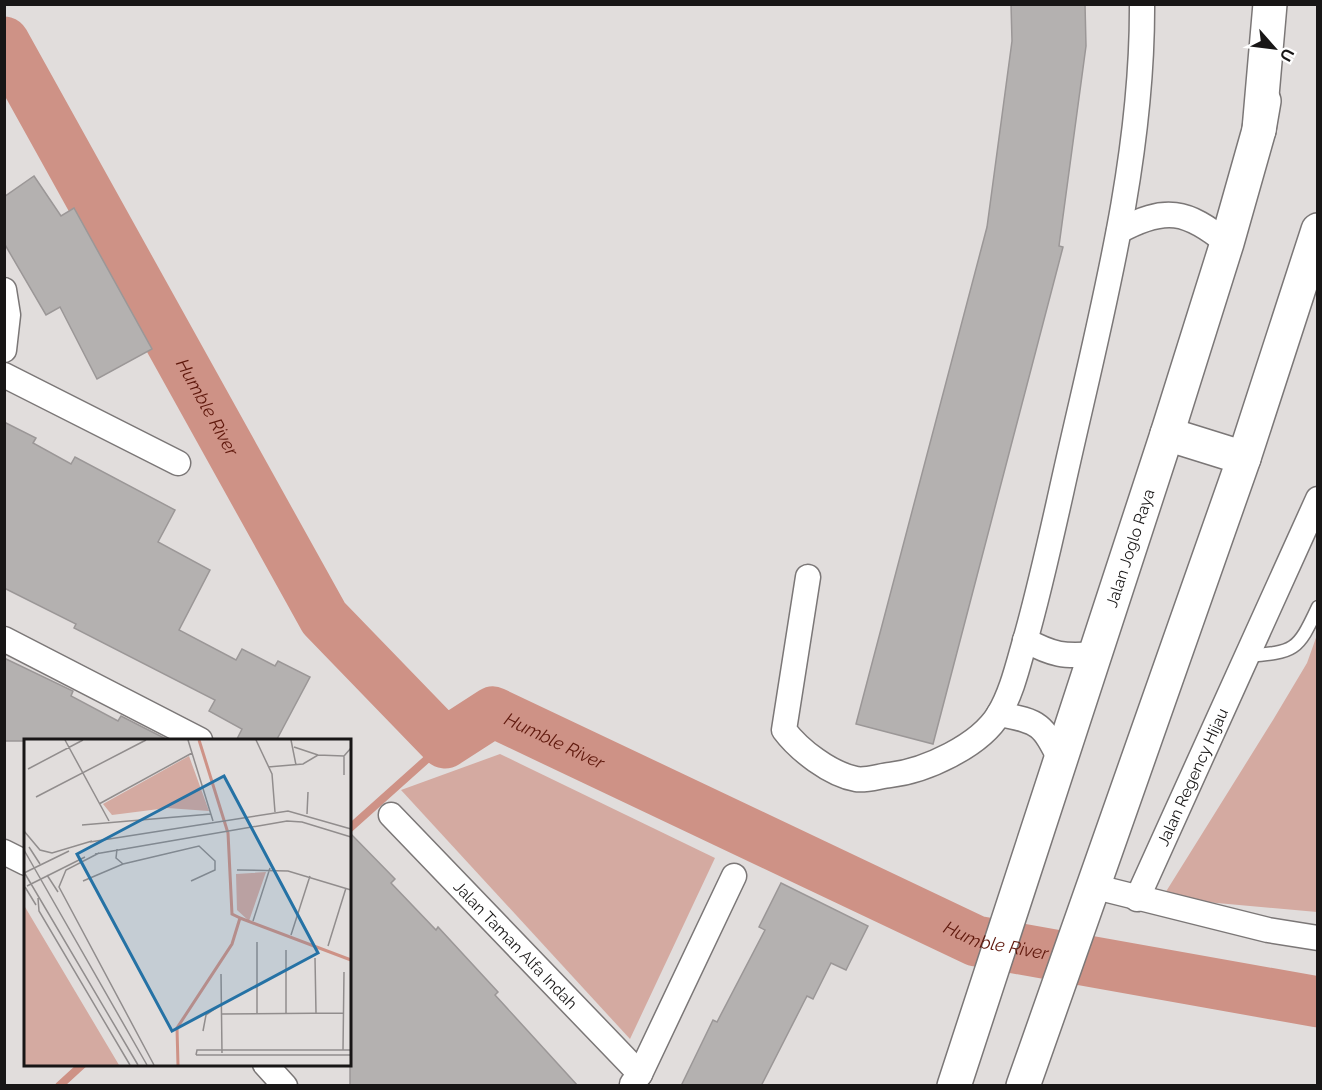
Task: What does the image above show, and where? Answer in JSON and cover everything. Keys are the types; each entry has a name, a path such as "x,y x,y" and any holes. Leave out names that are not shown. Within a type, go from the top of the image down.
{"main road":[{"path":"1259,130 1270,4"},
{"name":"Jalan Joglo Raya","path":"954,1086 1227,243 1259,130 1280,4"},
{"path":"1023,1086 1244,458 1317,230"},
{"path":"1167,434 1244,458"}],"street":[{"path":"808,577 784,730 799,749 856,779 900,774 952,754 989,727 999,714 1014,679 1039,592 1119,231 1142,56 1142,4"},
{"path":"1119,231 1145,217 1175,214 1204,224 1227,243"},
{"path":"4,290 8,315 4,350"},
{"path":"4,375 178,463"},
{"name":"Jalan Regency Hijau","path":"1137,898 1317,499"},
{"path":"4,639 196,739"},
{"path":"1025,640 1048,653 1067,657 1095,654"},
{"path":"999,714 1026,719 1045,731 1061,761"},
{"name":"Jalan Taman Alfa Indah","path":"391,815 636,1080 734,876"},
{"path":"4,852 24,862"},
{"path":"1092,886 1268,930 1317,938"},
{"path":"266,1066 285,1086"}],"lane":[{"path":"1246,656 1284,653 1303,638 1317,607"}],"shaded area":[{"path":"1317,635 1317,912 1162,898 1307,663"},
{"path":"500,754 715,858 630,1039 401,790"}],"building":[{"path":"1011,4 1085,4 1086,46 1059,246 1063,247 933,744 856,724 987,227 1012,41"},
{"path":"34,176 61,216 74,208 152,349 97,379 60,307 46,315 4,243 4,197"},
{"path":"4,422 36,438 33,443 71,464 75,457 175,510 158,542 210,570 179,630 236,660 242,649 275,666 278,661 310,677 277,739 237,739 242,729 209,711 215,700 74,628 76,624 4,588"},
{"path":"4,658 73,691 71,696 118,721 121,716 166,739 24,739 24,741 4,741"},
{"path":"351,834 395,879 391,883 436,930 438,927 498,992 495,995 578,1086 350,1086"},
{"path":"781,883 868,926 846,970 831,963 813,999 807,996 761,1086 681,1086 713,1020 717,1022 765,930 759,927"}],"waterway":[{"name":"Humble River","path":"4,42 324,618 445,743 493,712 976,941 1318,1002"},
{"path":"351,827 445,743"},
{"path":"59,1086 81,1066"}]}
